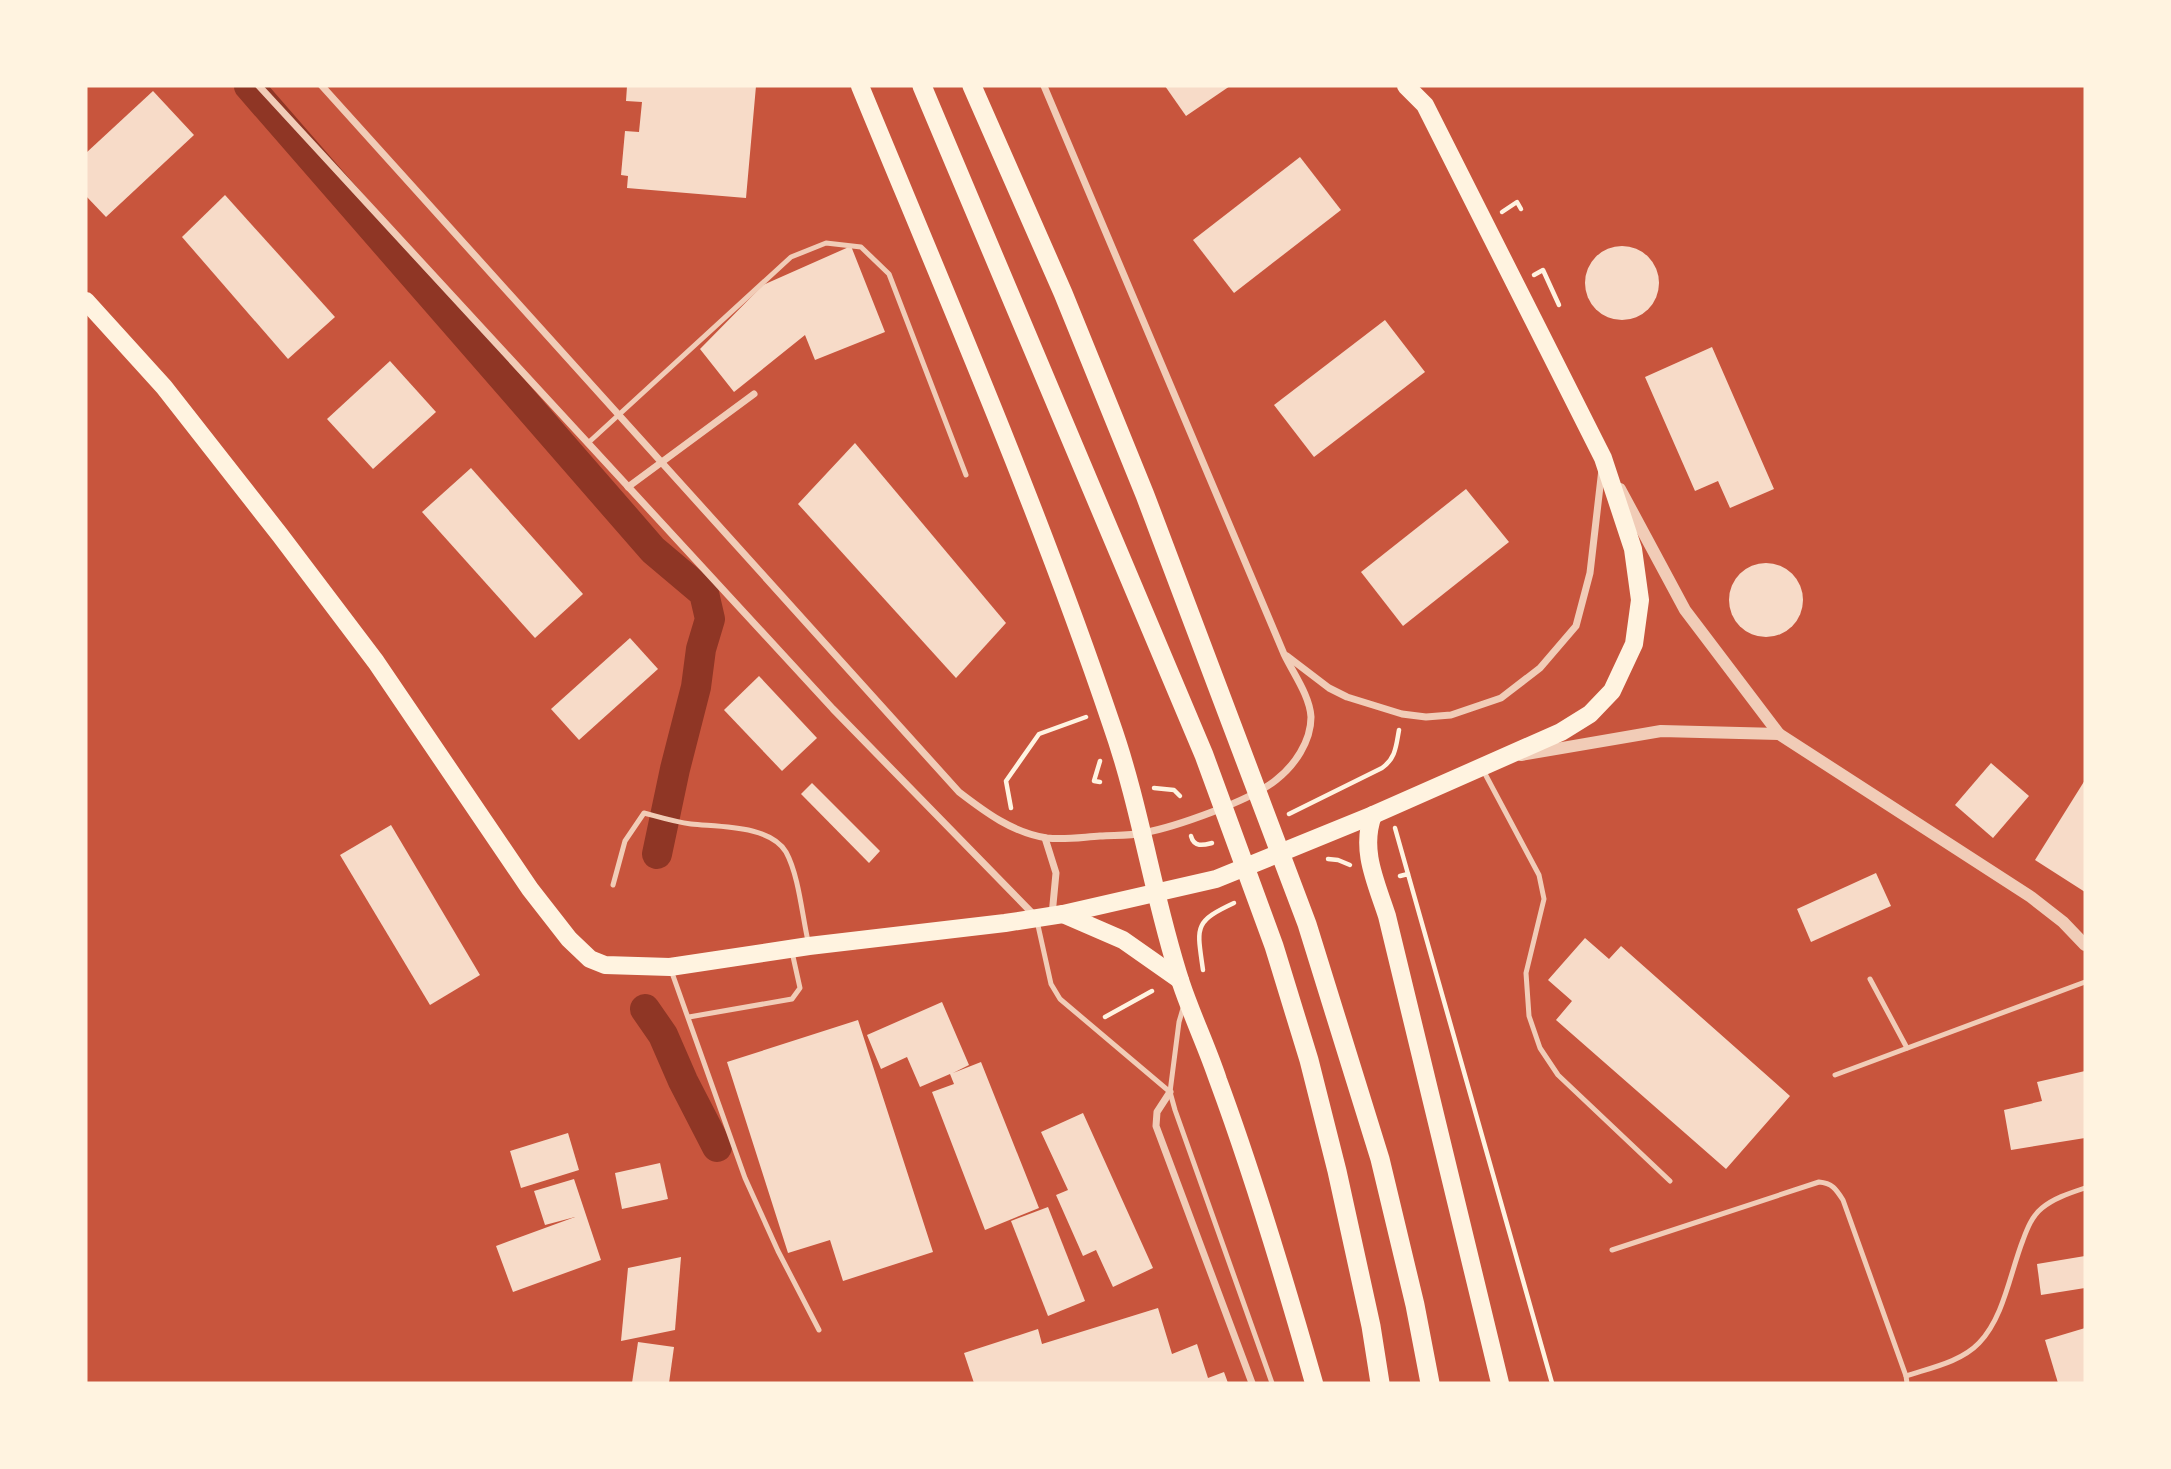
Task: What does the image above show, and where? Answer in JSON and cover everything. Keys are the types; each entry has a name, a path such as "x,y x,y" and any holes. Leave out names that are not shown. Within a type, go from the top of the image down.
{"highway":[{"path":"922,86 1204,755 1274,946 1337,1171 1371,1326 1380,1383"},
{"path":"972,86 1063,293 1135,470 1307,924 1380,1159 1415,1305 1430,1383"}],"main road":[{"path":"860,86 1008,444 1117,739 1180,980 1246,1161 1282,1270 1314,1383"},
{"path":"86,301 164,387 280,535 376,662 530,889 569,939 590,958 606,965 670,967 800,947 1051,916 1216,880 1561,732 1590,714 1612,691 1634,644 1640,600 1633,549 1603,458 1425,106 1406,86"},
{"path":"1381,811 1368,829 1367,851 1390,930 1500,1383"},
{"path":"1051,916 1123,940 1180,980"}],"street":[{"path":"259,86 833,709 1051,916"},
{"path":"322,86 959,792 992,817 1045,838 1141,834 1205,814 1274,782 1290,767 1301,751 1308,736 1311,717 1306,698 1284,654 1044,86"},
{"path":"1418,86 1425,106"},
{"path":"628,487 754,394"},
{"path":"1284,654 1329,688 1347,697 1402,714 1451,715 1501,698 1540,668 1576,626 1590,573 1603,458"},
{"path":"1603,458 1685,610 1779,734 2031,897 2063,922 2085,945"},
{"path":"1503,758 1661,731 1779,734"},
{"path":"1045,838 1056,873 1051,916"},
{"path":"1170,1092 1157,1112 1156,1126 1252,1383"}],"lane":[{"path":"588,443 791,257 826,243 861,247 889,274 966,475"},
{"path":"1481,767 1539,875 1544,899 1526,973 1529,1016 1540,1048 1558,1075 1670,1181"},
{"path":"613,885 625,841 644,813 688,823 744,829 763,834 776,840 786,852 793,872 800,947 800,988 792,999 689,1017"},
{"path":"1051,916 1051,984 1060,999 1170,1092"},
{"path":"670,967 745,1178 778,1251 819,1330"},
{"path":"1870,979 1907,1048"},
{"path":"1835,1075 2085,982"},
{"path":"1186,999 1179,1022 1170,1092 1272,1383"},
{"path":"1612,1250 1819,1182 1828,1182 1836,1188 1843,1200 1907,1383"},
{"path":"1906,1376 1952,1360 1979,1343 1993,1322 2028,1225 2040,1209 2056,1199 2085,1188"}],"path":[{"path":"1509,207 1517,202 1521,209"},
{"path":"1015,828 1006,781 1040,734 1097,713"},
{"path":"1289,815 1390,762 1394,756 1399,730"},
{"path":"1100,782 1094,781 1103,750"},
{"path":"1146,787 1174,790 1180,796"},
{"path":"1381,811 1408,874 1552,1383"},
{"path":"1190,832 1192,841 1202,846 1218,841"},
{"path":"1399,876 1408,874"},
{"path":"1089,1026 1152,991"}],"building":[{"path":"627,86 756,86 746,198 627,188 628,176 621,175 625,131 639,132 642,102 626,101"},
{"path":"1165,86 1230,86 1186,116"},
{"path":"153,91 194,135 106,217 86,196 86,153"},
{"path":"1300,157 1341,210 1234,293 1193,240"},
{"path":"225,195 335,317 288,359 182,237"},
{"path":"851,246 885,332 815,360 805,335 734,392 700,349 763,285"},
{"path":"1622,246 1643,252 1653,262 1659,283 1653,304 1643,314 1622,320 1601,314 1591,304 1585,283 1591,262 1601,252"},
{"path":"1385,320 1425,372 1314,457 1274,405"},
{"path":"1712,347 1774,489 1730,508 1718,481 1695,491 1645,377"},
{"path":"390,361 436,412 373,469 327,419"},
{"path":"855,443 1006,623 956,678 798,504"},
{"path":"471,468 583,594 535,638 422,512"},
{"path":"1466,489 1509,542 1403,626 1361,572"},
{"path":"1766,563 1787,569 1797,579 1803,600 1797,621 1787,631 1766,637 1745,631 1735,621 1729,600 1735,579 1745,569"},
{"path":"630,638 658,669 579,740 551,709"},
{"path":"759,676 817,738 782,771 724,710"},
{"path":"1991,763 2029,796 1993,838 1955,805"},
{"path":"2085,780 2085,892 2035,860"},
{"path":"812,783 880,851 869,863 801,794"},
{"path":"391,825 480,975 430,1005 340,855"},
{"path":"1876,873 1891,906 1811,942 1797,909"},
{"path":"1585,938 1609,959 1621,946 1790,1096 1726,1169 1556,1020 1572,1001 1548,980"},
{"path":"942,1002 969,1065 953,1073 981,1062 1039,1208 985,1230 932,1092 954,1084 950,1074 920,1087 907,1057 881,1069 867,1035"},
{"path":"858,1020 933,1252 843,1281 830,1240 788,1253 727,1062"},
{"path":"2085,1071 2085,1138 2011,1150 2004,1110 2042,1101 2037,1082"},
{"path":"1083,1113 1153,1268 1113,1287 1096,1250 1083,1256 1056,1195 1068,1190 1041,1132"},
{"path":"568,1133 579,1170 521,1188 510,1151"},
{"path":"660,1163 668,1199 622,1209 615,1173"},
{"path":"574,1179 601,1260 513,1292 496,1246 575,1217 545,1225 534,1191"},
{"path":"1048,1207 1085,1301 1048,1316 1011,1221"},
{"path":"2085,1256 2085,1288 2041,1295 2037,1264"},
{"path":"681,1257 675,1330 621,1341 628,1268"},
{"path":"1158,1308 1172,1354 1197,1344 1208,1378 1224,1372 1228,1383 974,1383 964,1353 1038,1329 1042,1344"},
{"path":"2085,1328 2085,1383 2058,1383 2045,1340"},
{"path":"638,1342 674,1347 669,1383 632,1383"}],"waterway":[{"path":"249,86 653,550 704,593 710,619 701,649 696,687 657,854"},
{"path":"645,1009 663,1035 717,1147"}]}
